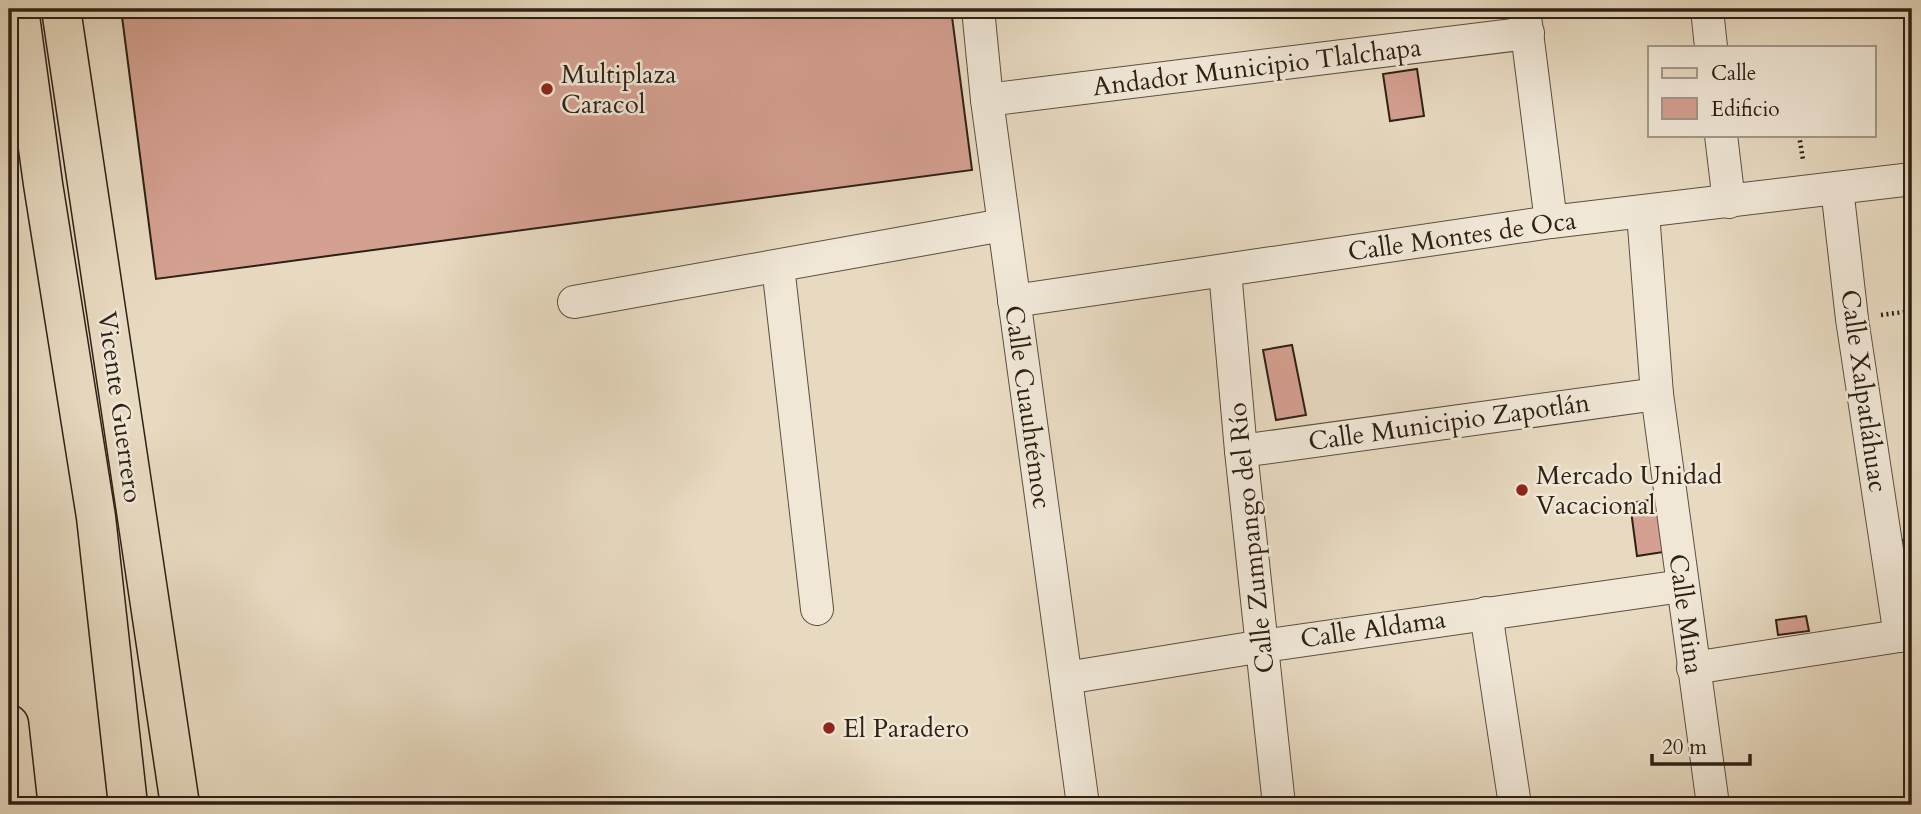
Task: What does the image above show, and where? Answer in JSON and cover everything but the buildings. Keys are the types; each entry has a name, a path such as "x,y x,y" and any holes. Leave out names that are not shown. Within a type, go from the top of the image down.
{"main road":[{"path":"19,9 43,184 96,517 128,805"},
{"name":"Vicente Guerrero","path":"61,9 180,805"},
{"path":"9,118 43,184"},
{"path":"9,724 18,805"}],"street":[{"name":"Calle Cuauhtémoc","path":"978,9 1003,225 1083,805"},
{"path":"1707,9 1711,46"},
{"name":"Andador Municipio Tlalchapa","path":"987,100 1526,21"},
{"path":"1526,21 1551,222"},
{"path":"1721,136 1729,202"},
{"name":"Calle Montes de Oca","path":"1014,300 1551,222 1912,179"},
{"name":"Calle Xalpatláhuac","path":"1837,188 1852,318 1906,635"},
{"name":"Calle Mina","path":"1643,213 1657,394 1713,805"},
{"path":"574,302 1003,225"},
{"path":"778,265 817,609"},
{"name":"Calle Zumpango del Río","path":"1225,271 1241,451 1279,805"},
{"name":"Calle Municipio Zapotlán","path":"1241,451 1657,394"},
{"name":"Calle Aldama","path":"1066,678 1263,646 1682,586"},
{"path":"1486,613 1515,805"},
{"path":"1693,668 1906,635"}],"place":[{"name":"Multiplaza Caracol","path":"547,89"},
{"name":"Mercado Unidad Vacacional","path":"1522,490"},
{"name":"El Paradero","path":"829,728"}]}
